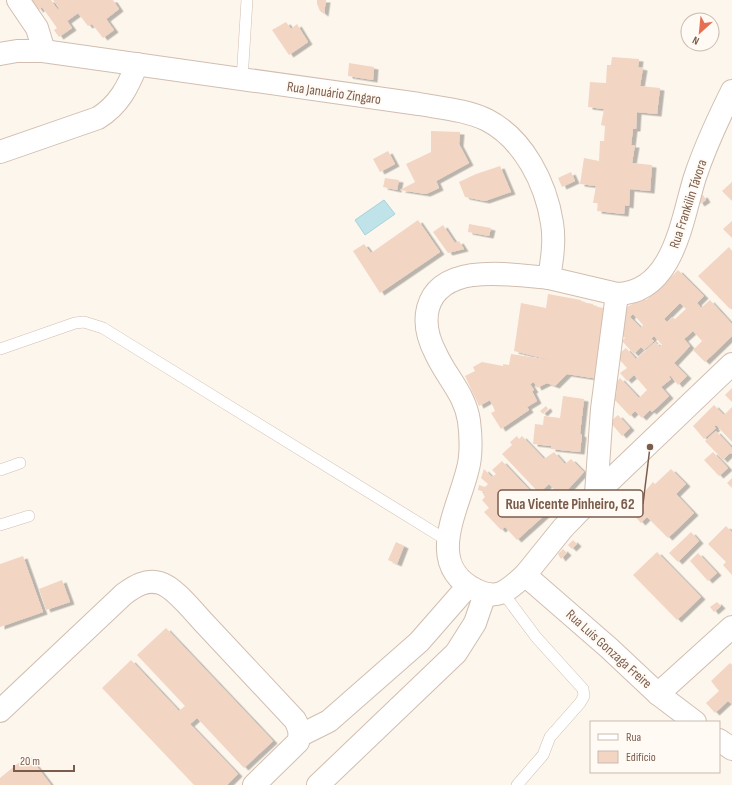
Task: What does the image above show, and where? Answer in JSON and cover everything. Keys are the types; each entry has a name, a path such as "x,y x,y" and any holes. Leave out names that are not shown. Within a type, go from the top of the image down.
{"street":[{"path":"18,0 37,28 44,51"},
{"name":"Rua Januário Zingaro","path":"0,54 17,51 44,51 419,104 467,113 487,120 517,145 529,161 544,191 552,224 553,254 549,278"},
{"path":"0,152 98,118 109,111 118,102 137,64"},
{"name":"Rua Frankilin Távora","path":"486,591 457,576 449,562 449,530 468,470 471,446 469,420 462,396 436,355 427,335 426,321 430,302 436,292 446,282 460,277 512,274 549,278 617,294 626,294 637,290 651,281 667,263 675,247 695,176 715,124 732,91"},
{"path":"596,494 602,408 617,294"},
{"path":"254,785 294,747 301,735 329,721 420,642 486,591 525,575 563,528 596,494 732,364"},
{"name":"Rua Luis Gonzaga Freire","path":"525,575 609,648 658,694 694,721"},
{"path":"0,711 124,594 137,585 148,582 161,583 171,588 295,720 301,735"},
{"path":"318,785 456,653 475,624 486,591"},
{"path":"658,694 732,627"},
{"path":"720,741 732,749"}],"lane":[{"path":"242,80 246,0"},
{"path":"0,349 75,323 84,322 103,328 448,541"},
{"path":"0,470 20,463"},
{"path":"0,525 29,516"},
{"path":"486,591 536,637 583,689 584,696 580,703 550,737 543,755 516,785"}],"water":[{"path":"384,200 395,214 365,235 355,220"}],"building":[{"path":"31,0 51,0 58,10 59,8 53,0 113,0 119,9 106,19 114,30 103,38 92,24 88,26 78,13 67,21 72,28 59,37 54,30 57,28 42,7 39,10"},
{"path":"317,0 326,0 324,14 320,11"},
{"path":"286,22 291,29 297,24 308,42 289,55 272,30"},
{"path":"612,57 639,59 638,67 643,68 640,86 660,88 657,114 637,112 636,129 633,129 631,145 635,145 632,163 652,165 650,191 630,189 629,206 625,205 624,214 597,211 598,203 593,203 596,186 580,184 584,158 599,161 600,141 604,141 605,126 601,125 604,109 588,107 590,82 606,83 607,65 611,65"},
{"path":"349,63 374,67 373,80 348,76"},
{"path":"431,131 460,132 459,144 469,163 436,181 439,188 426,194 400,190 415,182 406,164 431,152"},
{"path":"388,151 395,164 380,172 373,159"},
{"path":"500,166 511,192 485,201 465,197 459,182 476,174"},
{"path":"571,172 575,181 562,187 558,178"},
{"path":"385,178 399,180 397,190 383,187"},
{"path":"732,182 732,201 722,191"},
{"path":"703,195 706,200 700,204 698,201 699,197"},
{"path":"418,220 440,252 380,293 353,251 364,244 371,253"},
{"path":"732,221 732,238 723,229"},
{"path":"469,224 491,228 489,236 468,232"},
{"path":"443,225 455,243 459,241 464,249 448,253 433,232"},
{"path":"729,247 732,251 732,307 730,309 698,276"},
{"path":"678,270 704,296 697,303 701,308 710,300 732,324 732,336 705,362 693,350 702,341 693,331 684,339 690,346 674,363 687,376 678,385 670,375 669,377 671,379 661,387 669,396 652,412 650,410 642,418 635,411 630,416 612,397 617,392 612,387 620,378 639,398 647,390 634,375 627,381 620,373 627,368 616,356 626,348 636,359 655,342 660,347 662,345 654,336 651,339 654,341 644,350 641,347 634,354 622,341 625,338 617,330 623,309 644,298 646,300","holes":["680,303 686,309 675,319 672,317 667,322 664,319","633,314 643,325 641,328 630,317"]},
{"path":"548,294 581,300 581,302 593,304 593,306 609,309 599,379 567,374 555,386 547,383 537,388 534,382 530,384 534,390 532,391 537,401 527,407 529,410 501,429 491,413 495,411 490,400 479,406 465,376 475,371 473,367 482,362 503,366 503,364 509,365 511,354 550,360 514,351 521,303 546,308"},
{"path":"732,388 732,402 725,395"},
{"path":"563,396 584,399 580,434 582,435 580,452 551,449 551,446 533,444 535,424 543,425 544,416 560,418"},
{"path":"714,405 724,415 732,407 732,442 716,425 714,427 716,428 704,439 693,426"},
{"path":"546,406 548,409 543,414 540,411"},
{"path":"618,415 630,428 622,436 610,422"},
{"path":"716,431 732,448 732,454 730,453 723,460 705,441"},
{"path":"517,436 519,439 522,436 544,459 554,452 565,464 571,459 584,472 561,497 549,484 539,493 502,454 512,445 510,442"},
{"path":"713,452 728,468 719,476 704,460"},
{"path":"502,461 536,497 534,499 547,513 517,540 505,527 501,530 484,512 489,508 482,500 485,497 483,494 485,492 478,490 479,485 485,487 488,484 481,478 484,469 492,477 496,474 492,470"},
{"path":"671,469 686,484 676,494 694,513 668,538 647,517 641,523 629,510 653,482 655,484"},
{"path":"732,478 732,488 727,483"},
{"path":"726,526 732,532 732,575 723,565 726,562 708,544"},
{"path":"691,532 699,541 678,562 669,553"},
{"path":"573,540 577,544 572,549 568,545"},
{"path":"396,542 404,546 397,564 388,560"},
{"path":"563,549 567,553 561,559 558,554"},
{"path":"657,552 701,597 677,620 633,575"},
{"path":"698,553 717,573 708,581 690,561"},
{"path":"23,556 43,612 0,627 0,564"},
{"path":"62,580 70,602 46,610 39,589"},
{"path":"717,602 721,606 714,612 710,607"},
{"path":"166,628 273,741 244,768 197,718 190,724 238,774 227,785 194,785 102,688 131,660 179,711 185,706 137,655"},
{"path":"730,663 732,665 732,704 728,701 715,713 706,703 719,691 711,681"},
{"path":"28,755 51,785 0,785 0,778"}],"place":[{"name":"Rua Vicente Pinheiro, 62","path":"650,447"}]}
